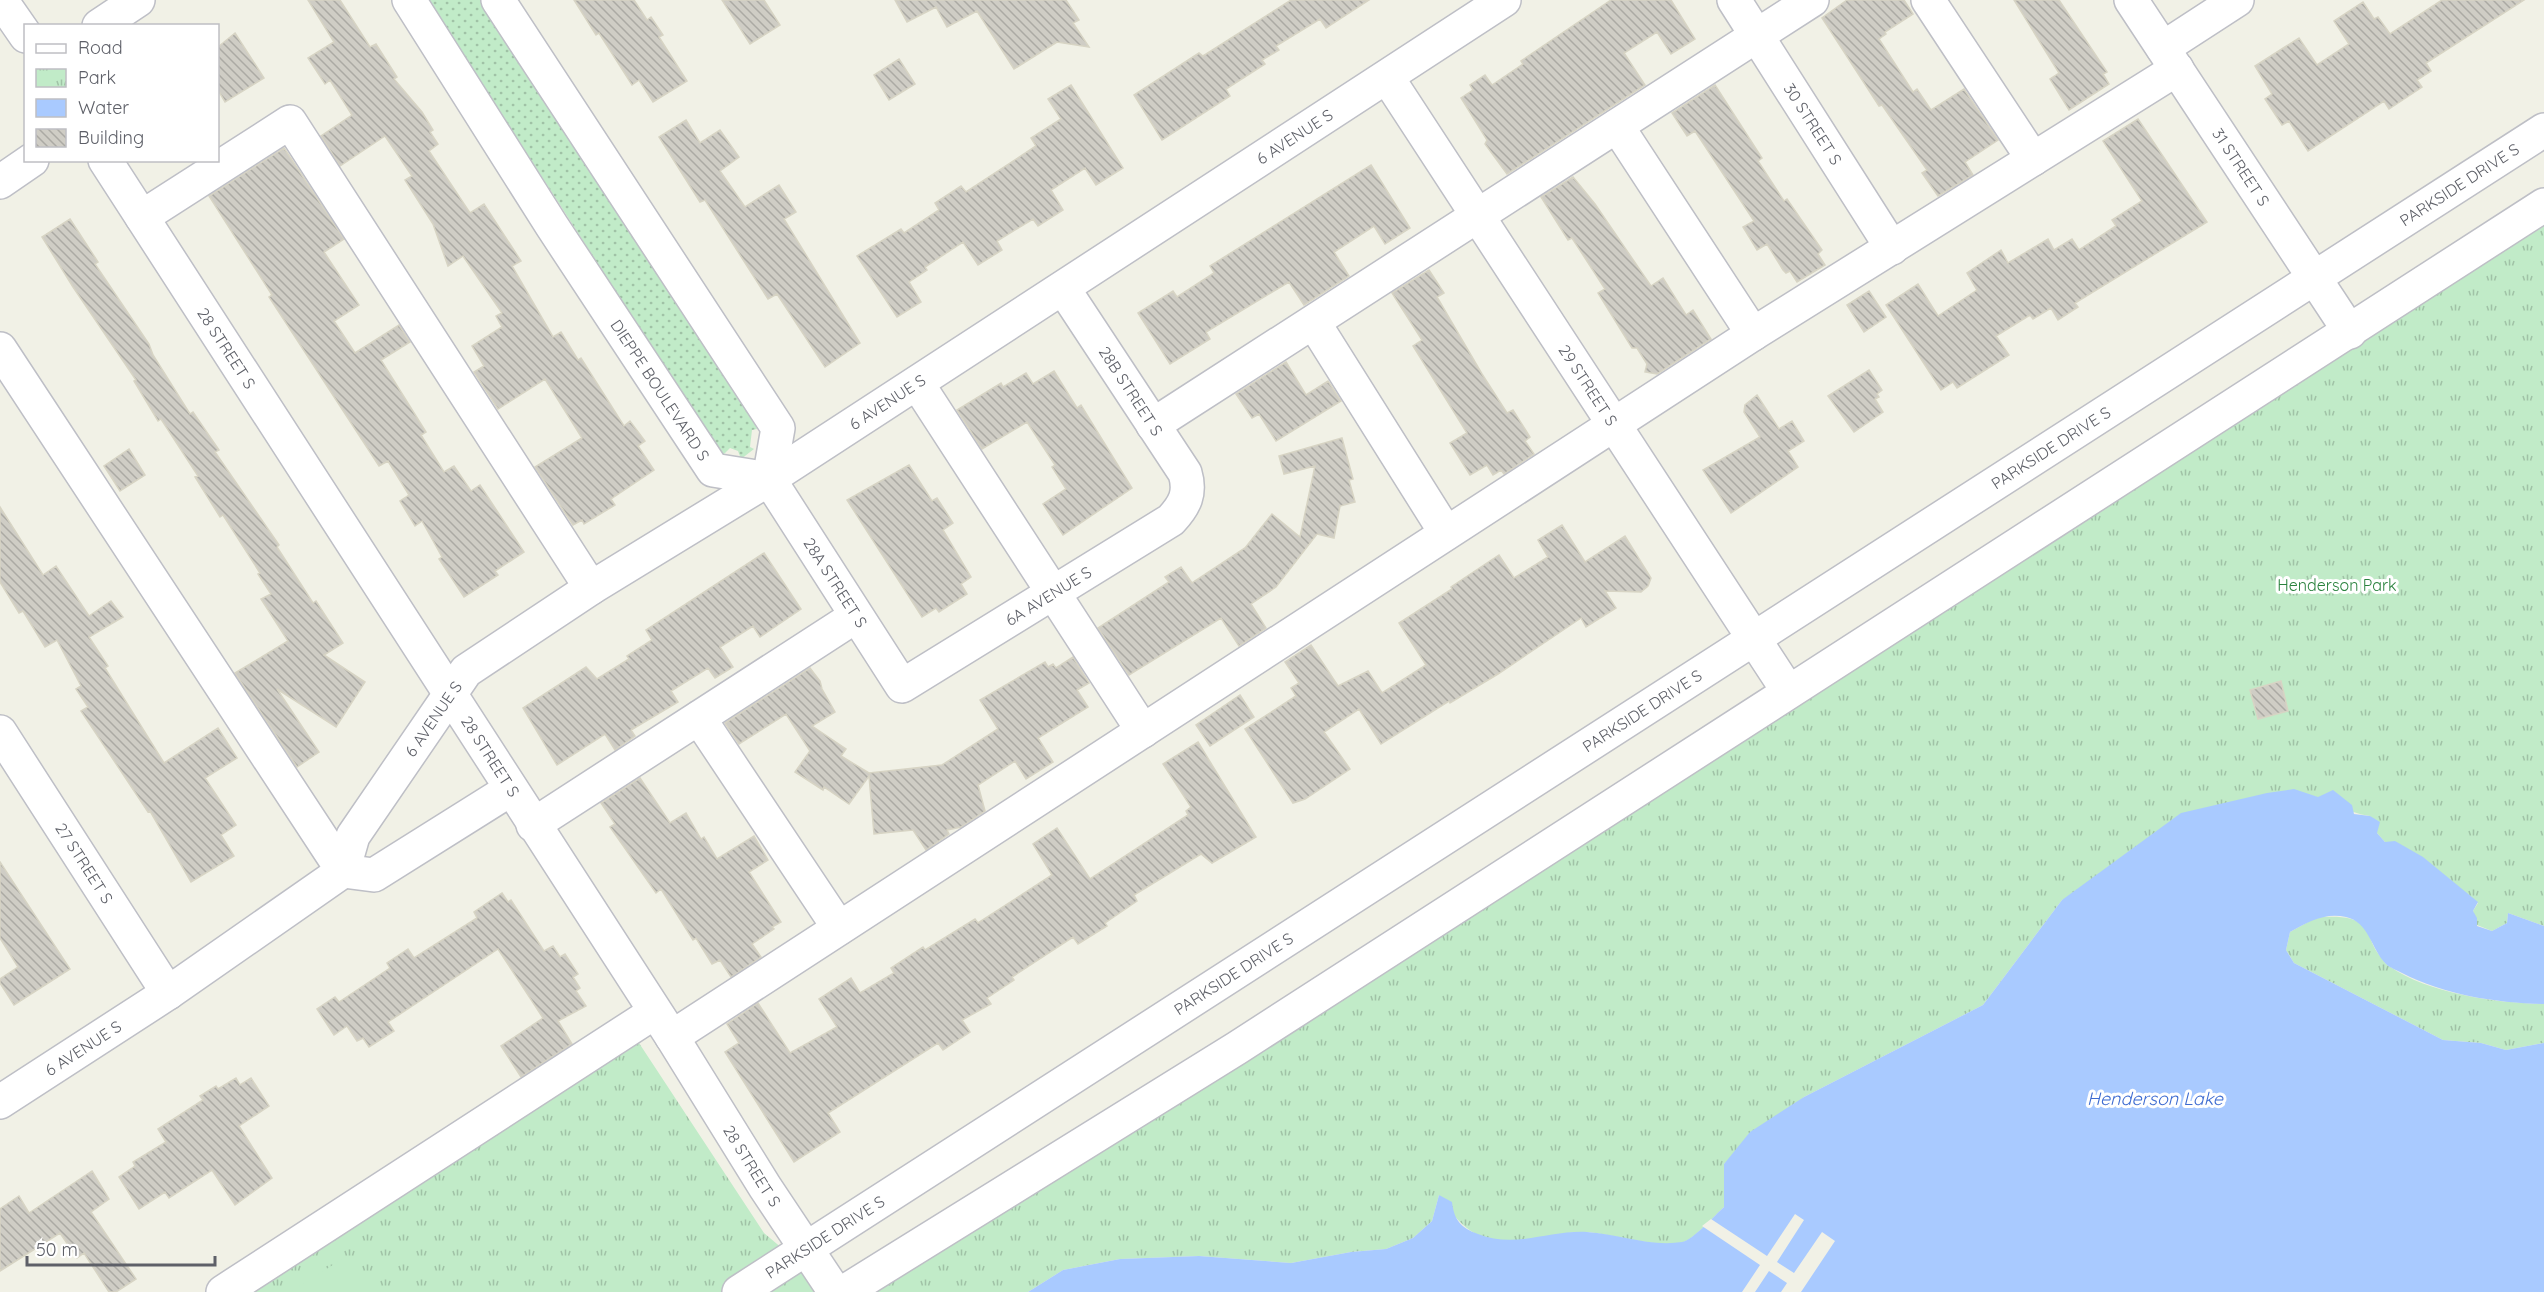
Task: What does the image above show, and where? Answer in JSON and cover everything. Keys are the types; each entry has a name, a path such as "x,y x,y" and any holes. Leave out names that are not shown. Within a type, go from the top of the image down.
{"street":[{"path":"1,0 24,33"},
{"path":"102,24 138,0"},
{"name":"DIEPPE BOULEVARD S","path":"409,0 552,226 713,470 769,479"},
{"path":"498,0 777,428 769,479"},
{"name":"6 AVENUE S","path":"2,1095 168,993 343,870 353,836 466,670 591,588 769,479 1504,0"},
{"name":"30 STREET S","path":"1734,0 1892,248"},
{"path":"1153,425 1812,0"},
{"path":"1928,0 2033,159"},
{"name":"31 STREET S","path":"2131,0 2350,332"},
{"path":"223,1292 663,1024 839,928 1753,334 2033,159 2170,59 2236,0"},
{"name":"29 STREET S","path":"1388,77 1788,691"},
{"path":"142,217 290,122 591,588"},
{"path":"1617,126 1753,334"},
{"name":"PARKSIDE DRIVE S","path":"739,1292 2544,130"},
{"path":"0,182 29,162"},
{"name":"28 STREET S","path":"106,162 835,1292"},
{"path":"844,1292 1247,1041 2544,205"},
{"name":"28B STREET S","path":"1063,288 1185,473 1188,484 1187,496"},
{"path":"1314,323 1446,533"},
{"path":"0,349 343,870 374,875 511,789"},
{"path":"917,383 1143,731"},
{"name":"28A STREET S","path":"769,479 902,686"},
{"name":"6A AVENUE S","path":"902,686 1171,520 1183,508 1187,496"},
{"path":"534,825 856,616"},
{"path":"699,718 839,928"},
{"name":"27 STREET S","path":"0,732 168,993"}],"green space":[{"path":"428,0 482,0 755,423 757,429 752,430 750,447 754,449 741,459 738,451 730,448 723,455 717,449"},
{"name":"Henderson Park","path":"2544,205 2544,926 2508,913 2507,923 2492,931 2477,925 2473,911 2478,903 2385,842 2377,833 2370,816 2306,794 2062,900 1983,1005 1804,1097 1724,1164 1724,1207 1701,1230 1686,1241 1677,1244 1653,1243 1586,1232 1514,1241 1490,1239 1467,1228 1439,1195 1432,1221 1413,1238 1386,1249 1351,1252 1291,1263 1199,1256 1120,1259 1063,1270 1028,1292 844,1292"},
{"path":"2317,917 2343,917 2355,920 2367,931 2375,949 2389,966 2423,984 2485,999 2544,1004 2544,1043 2506,1050 2481,1043 2443,1040 2294,963 2286,950 2290,932"},
{"path":"639,1043 764,1233 834,1292 250,1292"},
{"path":"347,1256 370,1292 290,1292"}],"water":[{"name":"Henderson Lake","path":"2294,789 2318,797 2333,790 2352,805 2354,814 2370,816 2380,822 2377,833 2385,842 2395,841 2423,857 2478,902 2473,911 2477,918 2477,926 2492,931 2507,923 2508,913 2544,926 2544,1004 2489,1000 2418,981 2386,964 2360,924 2346,917 2324,917 2297,928 2290,932 2286,950 2294,963 2443,1040 2481,1043 2506,1050 2544,1043 2544,1292 1028,1292 1063,1270 1120,1259 1199,1256 1291,1263 1351,1252 1386,1249 1413,1238 1432,1221 1439,1195 1452,1202 1459,1223 1472,1232 1492,1238 1505,1240 1587,1232 1646,1242 1686,1241 1724,1207 1724,1164 1750,1132 1804,1097 1983,1005 2062,900 2181,813"}],"pier":[{"path":"1795,1214 1804,1220 1777,1262 1794,1273 1822,1232 1835,1241 1801,1292 1781,1292 1787,1283 1769,1271 1755,1292 1742,1292 1760,1265 1702,1226 1711,1219 1767,1256"}],"building":[{"path":"308,0 340,0 370,47 376,44 397,77 394,79 422,112 433,130 430,132 438,144 429,151 470,213 484,204 521,261 512,266 553,337 561,332 578,360 581,358 624,426 630,421 645,441 638,446 654,470 611,499 615,505 584,524 582,520 573,525 535,467 582,438 545,379 498,409 474,372 484,366 472,346 502,327 496,316 502,313 463,256 448,266 433,224 405,180 412,176 385,136 340,166 321,136 352,115 330,80 325,84 308,58 334,42"},
{"path":"574,0 634,0 647,20 651,17 663,35 659,37 687,81 653,102 639,80 632,85 599,33 596,35"},
{"path":"722,0 764,0 780,25 750,44"},
{"path":"895,0 1066,0 1079,20 1073,23 1089,47 1057,42 1014,69 977,11 947,27 936,7 907,22"},
{"path":"1291,0 1369,0 1326,28 1320,19 1276,46 1279,50 1262,60 1265,64 1226,89 1230,96 1162,140 1134,95 1199,53 1203,56"},
{"path":"1611,0 1671,0 1695,39 1671,54 1657,32 1624,53 1645,85 1507,174 1485,144 1487,140 1461,98 1473,90 1470,85 1485,75 1492,85 1523,64 1521,61"},
{"path":"1847,0 1904,0 1913,14 1885,32 1886,34 1879,39 1913,92 1917,89 1931,110 1964,89 1998,140 1965,162 1973,175 1938,196 1922,173 1927,170 1882,105 1879,106 1822,18"},
{"path":"2014,0 2059,0 2107,72 2103,74 2109,84 2069,110 2050,79 2059,73"},
{"path":"2442,0 2524,0 2426,63 2431,71 2417,80 2422,87 2389,109 2384,101 2308,151 2289,121 2282,125 2265,99 2272,94 2255,66 2299,38 2317,65 2349,44 2334,21 2363,2 2374,19 2378,17 2390,34"},
{"path":"235,33 264,78 225,102 219,92 219,46"},
{"path":"899,59 915,84 889,100 874,75"},
{"path":"1071,85 1123,168 1096,185 1085,168 1051,190 1063,210 1038,226 1033,219 997,241 1002,250 978,265 963,242 925,267 927,270 909,282 921,302 897,317 857,256 901,229 904,233 939,210 935,203 961,186 966,192 1036,146 1031,138 1061,119 1048,99"},
{"path":"1715,85 1762,158 1758,161 1784,201 1787,199 1822,250 1818,254 1825,265 1797,282 1790,271 1786,273 1783,270 1767,244 1757,250 1743,227 1754,221 1695,131 1687,136 1672,113"},
{"path":"2138,119 2207,222 2075,303 2078,307 2058,320 2051,308 2033,319 2030,315 1996,336 2009,355 1957,388 1953,382 1941,390 1886,305 1918,284 1938,316 1977,290 1967,273 2001,250 2008,263 2048,239 2054,250 2072,239 2079,250 2116,226 2112,220 2142,201 2103,141"},
{"path":"686,120 700,143 720,130 739,157 720,171 745,207 779,185 796,212 784,219 860,343 825,367 777,294 768,299 705,200 700,202 659,137"},
{"path":"284,148 344,239 324,252 359,305 334,321 355,353 399,325 410,342 381,360 426,432 421,435 444,472 454,466 471,491 480,485 524,552 495,571 498,575 464,597 439,559 442,557 422,521 415,526 400,501 409,495 388,461 379,466 269,297 272,295 209,196"},
{"path":"1371,165 1410,228 1385,244 1374,226 1334,252 1349,276 1304,305 1289,282 1206,332 1210,339 1170,364 1138,313 1173,291 1177,297 1214,273 1210,266"},
{"path":"1573,177 1595,204 1651,286 1663,278 1686,315 1693,310 1711,339 1657,374 1645,372 1647,364 1637,348 1632,348 1598,293 1605,289 1572,238 1568,240 1541,197"},
{"path":"70,219 98,262 95,264 149,344 153,355 190,414 193,412 219,450 215,452 279,545 277,547 313,603 316,601 343,643 324,655 365,682 336,727 277,689 319,752 297,767 235,673 288,641 261,599 271,594 223,515 220,517 195,477 198,476 161,419 158,421 134,381 136,380 42,237"},
{"path":"1429,270 1444,293 1437,297 1482,374 1507,413 1513,410 1530,437 1525,441 1534,454 1504,474 1501,470 1493,475 1487,465 1470,475 1450,443 1467,433 1413,346 1422,340 1392,293"},
{"path":"1869,291 1886,317 1864,332 1847,305"},
{"path":"1286,362 1306,395 1328,381 1341,401 1276,441 1259,414 1252,418 1236,394"},
{"path":"1869,370 1882,390 1877,394 1879,397 1875,399 1883,412 1854,432 1828,396"},
{"path":"1054,371 1077,408 1081,405 1132,488 1063,535 1043,504 1066,489 1052,467 1055,465 1027,422 982,449 957,410 1001,383 1003,387 1026,373 1033,384"},
{"path":"1757,395 1779,429 1792,421 1804,441 1788,451 1798,467 1731,513 1703,470 1760,437 1744,412 1745,405"},
{"path":"1342,438 1353,479 1349,480 1355,502 1340,506 1334,538 1317,534 1276,587 1251,604 1266,628 1239,646 1221,618 1129,675 1098,628 1169,582 1165,577 1181,567 1192,583 1245,548 1272,514 1300,537 1315,466 1284,474 1279,456"},
{"path":"129,449 145,475 120,491 104,466"},
{"path":"909,465 932,501 937,498 953,523 943,530 971,577 961,584 967,594 939,612 936,608 922,617 847,500"},
{"path":"0,507 43,575 56,566 89,616 111,601 123,617 89,637 108,666 105,668 164,763 218,728 237,758 205,778 236,825 221,835 234,856 191,882 150,811 148,812 81,711 88,707 76,689 81,686 57,640 45,647 23,611 19,613 0,582"},
{"path":"1562,525 1585,562 1625,536 1651,578 1648,586 1641,592 1605,591 1616,608 1586,627 1581,618 1498,674 1450,703 1449,701 1381,744 1359,709 1324,732 1350,769 1305,799 1293,803 1245,729 1296,696 1291,688 1299,683 1285,662 1311,645 1338,686 1368,671 1382,693 1426,665 1399,623 1499,555 1514,578 1548,557 1538,540"},
{"path":"764,553 801,609 760,637 753,626 720,647 733,667 715,678 708,668 671,691 678,702 631,730 635,736 615,750 605,734 557,765 523,708 586,667 597,679 629,659 627,656 652,640 646,630"},
{"path":"1073,657 1089,683 1077,690 1088,707 1038,738 1053,762 1026,779 1015,761 978,785 985,811 961,827 947,830 949,834 926,850 913,830 874,834 869,776 849,804 824,787 823,790 795,772 810,751 786,714 739,744 725,723 810,668 820,681 835,712 812,726 846,749 841,756 869,773 942,765 998,729 980,700 1045,662 1048,667 1053,664 1056,668"},
{"path":"2281,681 2288,711 2258,719 2250,690"},
{"path":"1240,695 1254,717 1210,746 1196,725"},
{"path":"1198,742 1256,837 1212,863 1201,854 1134,895 1137,901 1105,923 1107,926 1078,944 1073,937 1012,977 1014,980 987,998 991,1004 962,1020 970,1032 943,1050 938,1043 828,1113 840,1132 794,1162 725,1052 739,1043 727,1024 758,1003 790,1053 837,1027 819,999 851,978 860,993 894,973 891,968 923,947 925,950 975,919 978,923 1052,875 1033,844 1057,828 1090,879 1188,815 1186,811 1191,807 1163,764"},
{"path":"640,778 670,823 686,813 701,839 704,837 717,859 754,836 768,860 749,872 781,922 752,944 761,957 731,977 720,960 712,964 696,938 693,940 661,889 656,893 610,827 615,824 601,803"},
{"path":"0,862 70,969 14,1005 0,983 0,979 18,967 0,938"},
{"path":"502,893 508,902 511,900 544,951 553,946 560,957 565,954 578,974 573,977 580,988 576,991 586,1006 558,1021 572,1044 521,1077 501,1046 543,1018 498,949 388,1022 394,1031 369,1047 363,1038 357,1041 347,1026 334,1035 317,1009 335,997 339,1002 390,968 387,963 408,949 414,958 477,918 474,912"},
{"path":"236,1078 240,1085 251,1078 269,1106 239,1126 272,1178 235,1205 212,1170 169,1198 165,1192 139,1209 119,1177 135,1166 133,1162 166,1142 158,1129 203,1100 200,1096"},
{"path":"92,1171 109,1199 91,1212 136,1279 116,1292 109,1292 84,1253 77,1258 60,1233 0,1271 0,1209 19,1196 29,1213"}]}
